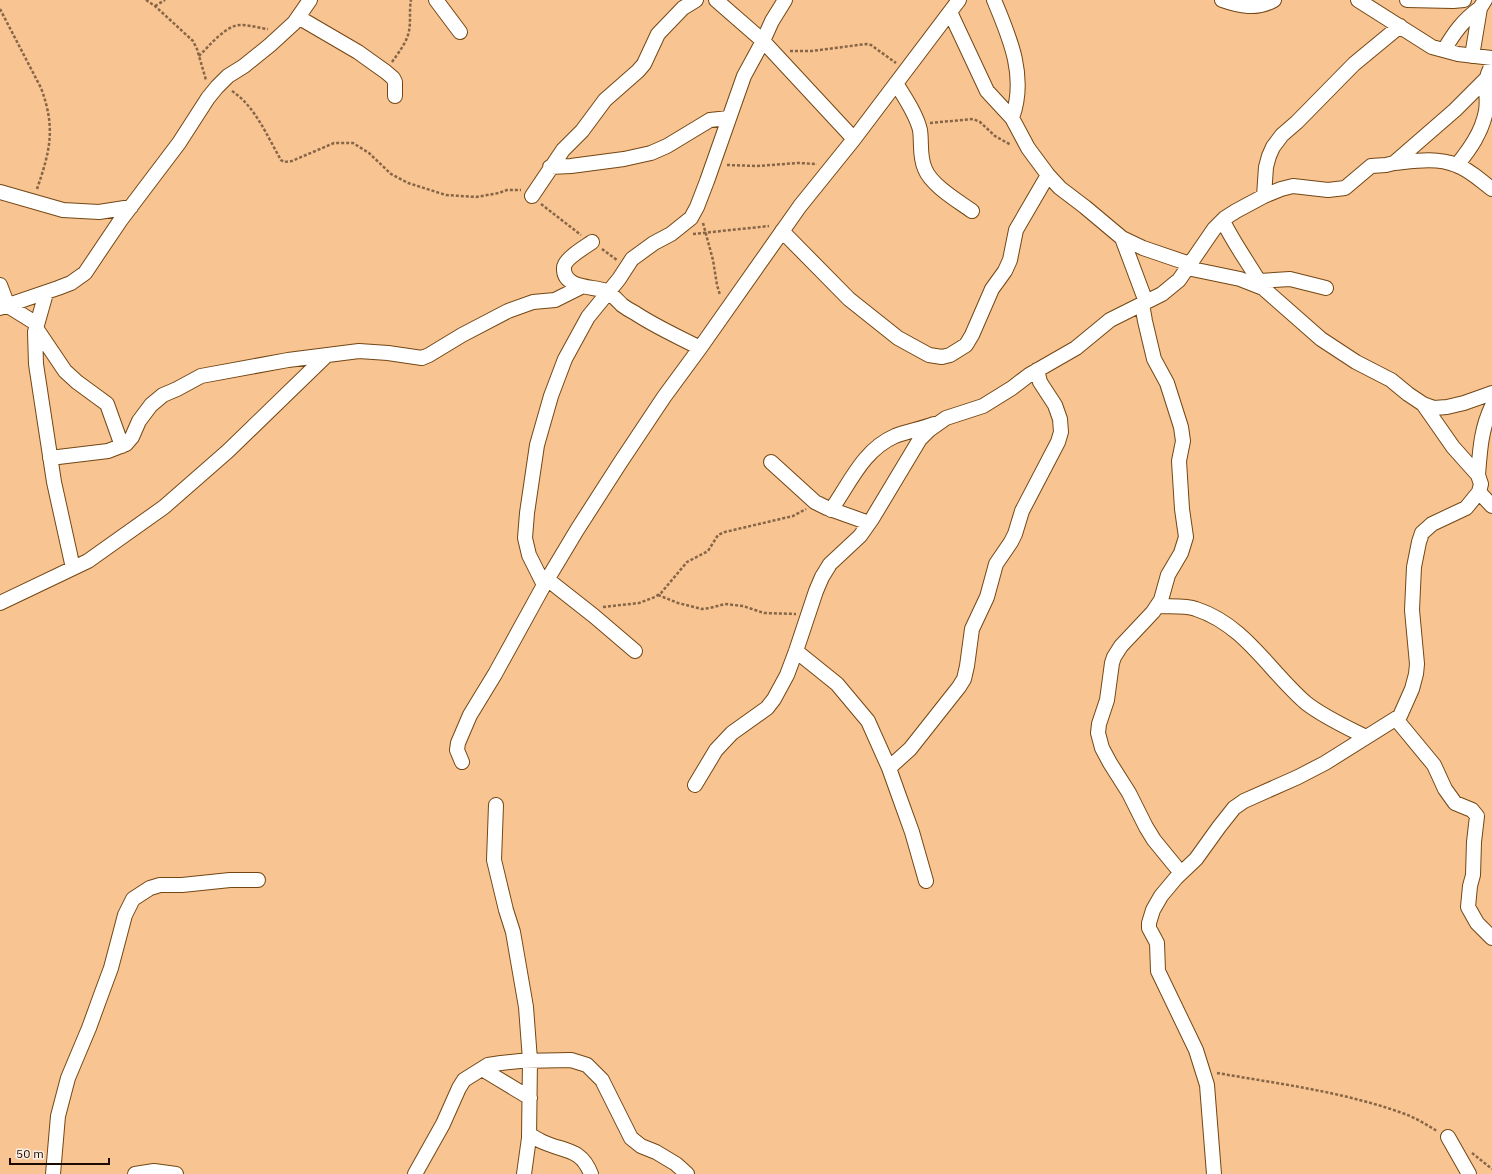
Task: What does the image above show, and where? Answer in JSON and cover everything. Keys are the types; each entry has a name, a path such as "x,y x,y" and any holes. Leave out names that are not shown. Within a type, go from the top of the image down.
{"street":[{"path":"4,307 46,293 71,282 85,273 131,207 179,143 217,87 228,76 244,66 270,45 298,17 310,0"},
{"path":"436,0 460,32"},
{"path":"532,196 550,167 563,150 586,126 606,100 641,68 658,34 683,8 696,0"},
{"path":"716,0 767,46 854,139"},
{"path":"634,651 587,610 546,582 529,555 525,538 527,513 537,445 551,396 565,359 588,317 632,259 654,243 681,228 691,218 698,204 744,76 767,46 772,21 785,0"},
{"path":"462,762 457,750 458,744 473,710 577,530 628,450 800,206 854,139 959,0"},
{"path":"994,0 1004,23 1018,72 1019,86 1016,106 1012,118"},
{"path":"1222,0 1240,6 1250,6 1267,4 1274,0"},
{"path":"1358,0 1432,47 1472,56 1492,58"},
{"path":"1407,0 1464,0"},
{"path":"1444,50 1454,33 1467,17 1483,4"},
{"path":"1472,56 1483,4"},
{"path":"950,12 987,91 1012,118 1030,152 1060,188 1122,238 1188,266 1240,279 1261,284 1290,279 1326,288"},
{"path":"298,17 358,52 386,72 395,82 394,96"},
{"path":"1264,196 1266,167 1269,156 1273,147 1282,135 1297,122 1354,64 1400,26"},
{"path":"1457,165 1475,140 1484,119 1486,79 1492,65"},
{"path":"1394,163 1456,110 1486,79"},
{"path":"896,83 920,129 921,156 924,169 943,189 972,211"},
{"path":"550,167 571,166 642,156 667,146 710,120 729,118"},
{"path":"831,510 863,461 875,449 894,437 983,406 1037,370 1076,348 1110,320 1162,294 1179,280 1214,229 1236,212 1264,196 1281,188 1293,186 1328,190 1345,188 1371,166 1394,163 1437,161 1457,165 1492,189"},
{"path":"784,228 850,299 898,338 929,355 942,357 950,355 966,346 992,289 1005,271 1010,260 1016,230 1048,175"},
{"path":"0,192 63,210 99,212 131,207"},
{"path":"1223,221 1232,240 1261,284 1321,339 1356,362 1391,380 1423,404 1434,408 1464,403 1492,393"},
{"path":"1122,238 1144,303 1144,321 1154,359 1170,390 1179,419 1183,441 1178,461 1186,537 1181,553 1168,575 1161,600 1154,612 1121,646 1114,657 1107,700 1099,724 1098,733 1102,748 1129,793 1146,828 1181,873"},
{"path":"592,242 569,259 564,265 563,269 565,275 570,281 581,287 594,288 608,292 624,306 641,317 700,348"},
{"path":"0,285 4,307 36,326 65,371 77,382 107,404 122,446"},
{"path":"50,458 108,451 126,444 132,436 139,421 157,399 201,376 360,351 422,358 462,334 508,311 533,302 555,300 581,287"},
{"path":"46,293 36,326 36,364 50,458 73,568"},
{"path":"0,603 88,561 164,507 228,451 327,355"},
{"path":"889,768 910,749 952,696 964,678 972,629 987,598 996,564 1015,534 1022,511 1058,442 1061,432 1060,419 1055,405 1040,382 1037,370"},
{"path":"1423,404 1453,447 1478,475"},
{"path":"1214,1174 1207,1085 1196,1050 1158,971 1157,943 1149,928 1153,910 1161,896 1181,873 1196,859 1234,808 1244,801 1298,777 1325,763 1400,716 1416,674 1417,664 1412,610 1412,590 1417,550 1422,533 1432,524 1466,508 1479,492 1480,484 1478,475 1480,441 1492,406"},
{"path":"695,785 716,750 732,733 766,708 774,700 787,675 816,591 830,564 860,536 920,439 937,423"},
{"path":"771,462 815,502 831,510 869,523"},
{"path":"1479,492 1492,506"},
{"path":"1157,606 1195,608 1210,614 1229,625 1251,644 1273,670 1306,703 1338,724 1366,737"},
{"path":"796,651 837,684 868,721 889,768 912,832 926,881"},
{"path":"1396,719 1434,766 1444,789 1455,803 1472,810 1477,816 1474,842 1473,875 1470,886 1468,907 1477,923 1492,938"},
{"path":"496,805 494,860 513,932 526,1007 530,1060 530,1098 529,1134 524,1174"},
{"path":"53,1174 58,1116 68,1078 89,1028 111,968 125,915 133,900 150,888 160,885 182,885 230,880 258,880"},
{"path":"415,1174 443,1124 464,1080 488,1066 501,1063 530,1060 571,1060 587,1065 602,1080 631,1138 641,1146 656,1152 676,1164 687,1174"},
{"path":"482,1069 530,1098"},
{"path":"529,1134 544,1142 576,1154 585,1160 591,1174"},
{"path":"1448,1137 1469,1174"},
{"path":"135,1174 154,1171 176,1174"}],"path":[{"path":"146,0 155,6 193,41 207,83 238,95 246,103 257,118 281,160 284,162 292,161 334,143 353,143 369,153 391,174 446,196 476,197 518,189 532,196 549,211 626,266"},
{"path":"155,6 165,0"},
{"path":"386,72 409,33 409,9 411,0"},
{"path":"0,9 41,88 50,121 50,137 44,167 33,202"},
{"path":"199,56 229,28 236,25 286,30"},
{"path":"767,46 812,51 866,44 871,45 906,70"},
{"path":"918,124 973,119 980,122 995,136 1006,143 1030,152"},
{"path":"712,166 757,166 798,163 832,166"},
{"path":"698,204 714,260 717,285 726,311"},
{"path":"705,232 784,228"},
{"path":"587,610 639,603 658,595 687,562 708,551 718,535 793,516 815,502"},
{"path":"658,595 678,603 702,608 710,608 725,604 743,606 764,613 808,614"},
{"path":"1202,1071 1302,1087 1359,1100 1406,1114 1448,1137"},
{"path":"1468,1149 1492,1169"}]}
